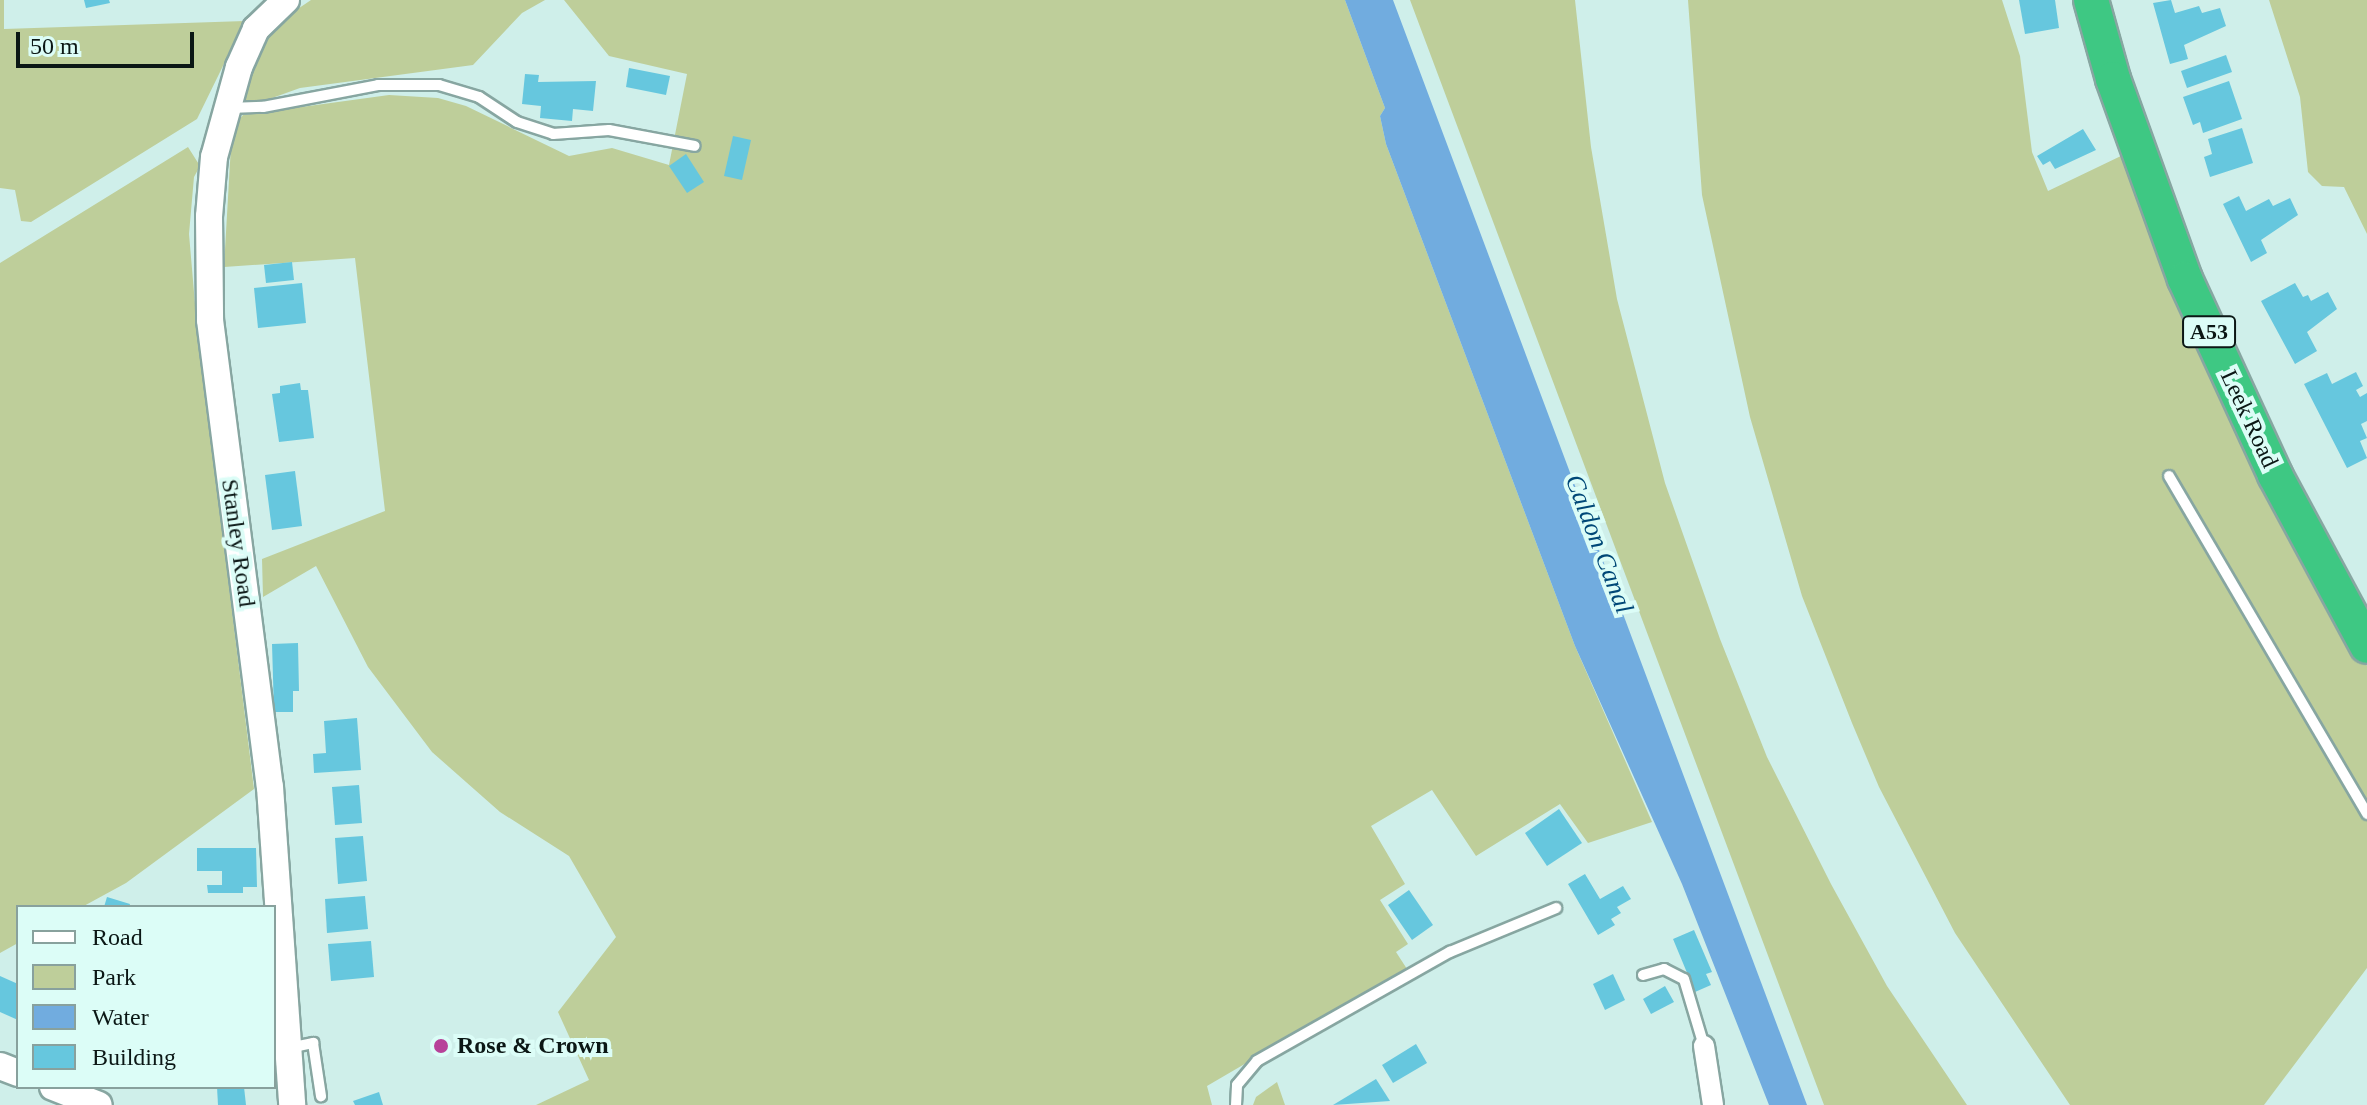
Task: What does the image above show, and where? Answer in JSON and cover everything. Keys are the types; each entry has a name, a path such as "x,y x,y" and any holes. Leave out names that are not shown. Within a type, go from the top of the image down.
{"highway":[{"name":"Leek Road","path":"2091,0 2113,79 2185,279 2275,475 2367,646"}],"street":[{"name":"Stanley Road","path":"286,0 256,29 227,108 214,157 210,320 270,787 292,1105"},
{"path":"1704,1046 1713,1105"},
{"path":"58,1089 89,1103"}],"lane":[{"path":"227,108 263,107 378,85 439,85 479,97 517,122 553,134 609,130 695,146"},
{"path":"2169,476 2367,814"},
{"path":"1236,1105 1237,1085 1257,1061 1450,952 1556,908"},
{"path":"1643,975 1664,969 1684,979 1704,1046"},
{"path":"287,1049 313,1043 321,1096"}],"green space":[{"path":"0,0 4,0 4,29 245,21 197,119 31,222 21,221 15,190 0,188"},
{"path":"311,0 545,0 522,13 473,65 300,88 261,102 245,101 241,91 256,48 280,21"},
{"path":"564,0 1345,0 1385,108 1380,116 1386,144 1575,646 1652,822 1588,843 1560,804 1476,856 1432,790 1371,826 1405,884 1380,900 1408,944 1396,952 1407,969 1207,1086 1212,1105 536,1105 589,1080 558,1012 616,937 569,856 500,812 432,752 368,667 316,566 263,597 262,559 385,511 355,258 224,267 232,128 243,115 389,95 438,98 466,106 569,156 612,148 669,165 687,74 609,56"},
{"path":"1410,0 1575,0 1591,147 1617,299 1665,483 1720,639 1767,757 1831,884 1887,986 1967,1105 1824,1105"},
{"path":"1688,0 2002,0 2020,56 2032,152 2048,191 2123,155 2312,567 2367,666 2367,968 2264,1105 2070,1105 1955,933 1879,787 1852,723 1802,596 1750,417 1702,195"},
{"path":"2269,0 2367,0 2367,234 2344,187 2322,186 2308,172 2300,97"},
{"path":"188,147 200,166 194,177 189,234 197,327 254,789 126,883 86,905 16,905 16,944 0,953 0,263"},
{"path":"1277,1082 1285,1105 1253,1105 1256,1097"}],"water":[{"path":"1345,0 1393,0 1807,1105 1769,1105 1682,884 1575,646 1386,144 1380,116 1385,108"}],"building":[{"path":"84,0 109,0 110,3 86,8"},
{"path":"2019,0 2055,0 2059,28 2025,34"},
{"path":"2171,0 2175,13 2199,6 2202,13 2220,8 2226,26 2184,45 2188,59 2170,64 2153,3"},
{"path":"2226,55 2232,72 2187,88 2181,71"},
{"path":"629,68 670,76 666,95 626,87"},
{"path":"525,74 539,75 538,82 596,81 593,111 573,109 572,121 540,118 541,106 522,104"},
{"path":"2229,81 2242,119 2203,133 2200,122 2193,125 2183,97"},
{"path":"2242,128 2253,163 2210,177 2204,157 2212,154 2208,139"},
{"path":"2083,129 2096,150 2055,169 2050,161 2043,165 2037,156"},
{"path":"733,136 751,140 742,180 724,176"},
{"path":"686,154 704,182 687,193 669,166"},
{"path":"2239,196 2246,211 2269,199 2273,206 2290,198 2298,215 2261,240 2267,253 2251,262 2223,204"},
{"path":"292,262 294,280 266,283 264,265"},
{"path":"302,283 306,323 258,328 254,288"},
{"path":"2295,283 2303,297 2308,295 2311,301 2328,292 2337,309 2307,332 2317,351 2295,364 2261,301"},
{"path":"2356,372 2363,386 2356,390 2360,397 2367,393 2367,421 2361,424 2367,438 2360,441 2367,458 2347,468 2304,384 2327,373 2332,384"},
{"path":"300,383 301,390 308,390 314,438 279,442 272,394 280,393 280,386"},
{"path":"295,471 302,526 272,530 265,475"},
{"path":"298,643 299,691 293,691 293,712 274,712 272,644"},
{"path":"357,718 361,770 314,773 313,754 326,753 324,721"},
{"path":"359,785 362,823 335,825 332,787"},
{"path":"1559,809 1582,843 1547,866 1525,833"},
{"path":"363,836 367,881 338,884 335,838"},
{"path":"197,848 256,848 257,887 243,887 243,893 208,893 207,885 222,885 222,871 197,871"},
{"path":"1585,874 1600,899 1623,886 1631,899 1617,907 1621,913 1611,919 1615,925 1598,935 1568,884"},
{"path":"1409,890 1433,925 1412,940 1388,905"},
{"path":"365,896 368,929 327,933 325,899"},
{"path":"107,897 130,904 130,905 105,905"},
{"path":"1694,930 1712,972 1706,974 1711,985 1695,992 1673,939"},
{"path":"371,941 374,977 331,981 328,944"},
{"path":"1613,974 1625,1000 1605,1010 1593,984"},
{"path":"0,976 16,983 16,1019 0,1012"},
{"path":"1665,986 1674,1002 1651,1014 1643,999"},
{"path":"1416,1044 1427,1063 1393,1083 1382,1065"},
{"path":"1376,1079 1390,1101 1333,1105"},
{"path":"217,1089 244,1089 246,1105 218,1105"},
{"path":"379,1092 383,1105 355,1105 353,1101"}],"place":[{"name":"Rose & Crown","path":"441,1046"}],"water label":[{"name":"Caldon Canal","path":"1599,544"}]}
